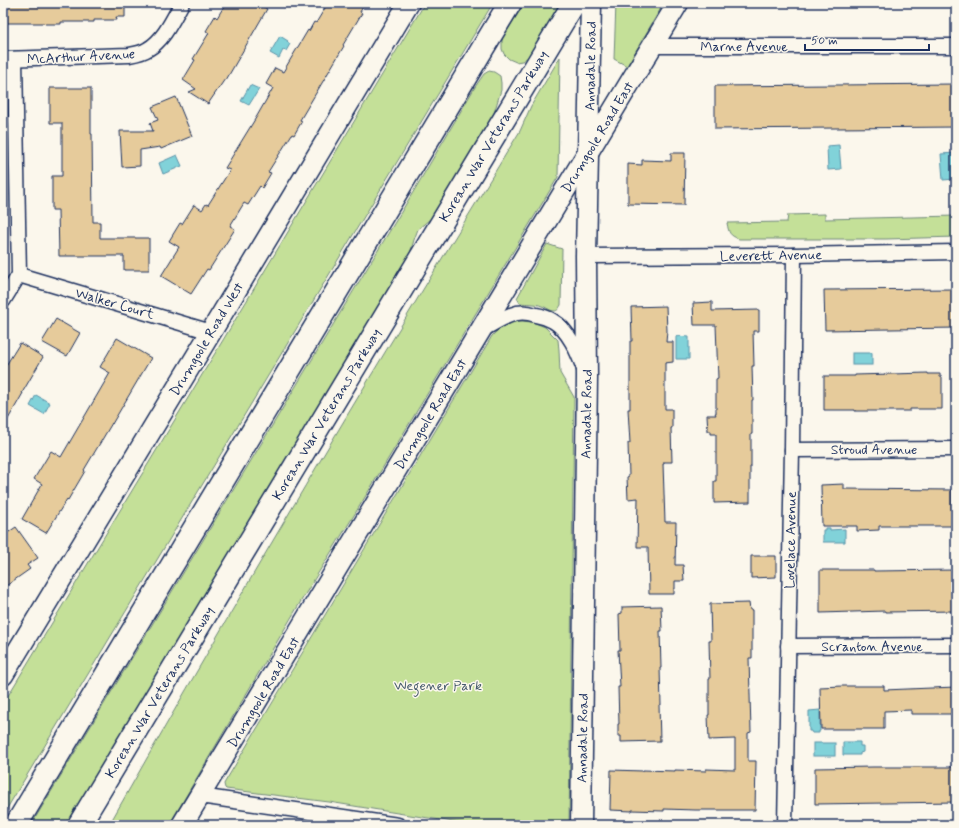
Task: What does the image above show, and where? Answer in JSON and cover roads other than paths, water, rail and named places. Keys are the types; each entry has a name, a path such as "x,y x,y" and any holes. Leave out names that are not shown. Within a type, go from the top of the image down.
{"highway":[{"path":"16,825 510,3"},
{"name":"Korean War Veterans Parkway","path":"79,825 574,3"}],"main road":[{"name":"Drumgoole Road West","path":"5,669 211,332 409,3"},
{"name":"Annadale Road","path":"581,825 587,377 586,256 591,3"},
{"name":"Drumgoole Road East","path":"182,825 678,3"}],"street":[{"name":"McArthur Avenue","path":"9,59 129,55 139,53 147,50 163,34 182,3"},
{"name":"Marne Avenue","path":"652,46 956,46"},
{"path":"3,301 19,275 9,59"},
{"name":"Leverett Avenue","path":"586,256 794,255 956,252"},
{"name":"Lovelace Avenue","path":"785,825 794,255"},
{"name":"Walker Court","path":"19,275 211,332"},
{"path":"479,331 500,320 519,313 530,313 543,316 554,321 565,331 581,360 587,377"},
{"name":"Stroud Avenue","path":"792,450 956,449"},
{"name":"Scranton Avenue","path":"788,646 956,645"},
{"path":"200,796 398,825"}],"water":[{"path":"280,36 290,44 286,51 283,50 279,58 270,53"},
{"path":"250,85 259,89 249,105 241,101"},
{"path":"839,145 841,169 828,170 827,146"},
{"path":"955,153 956,179 943,180 941,154"},
{"path":"177,155 182,166 163,174 159,163"},
{"path":"676,336 689,337 689,359 676,359"},
{"path":"852,353 872,353 872,365 852,365"},
{"path":"36,395 50,403 44,414 30,406"},
{"path":"825,528 830,528 830,530 845,529 845,542 823,542 823,530 825,530"},
{"path":"820,710 820,731 819,733 812,733 809,731 809,711"},
{"path":"843,742 860,742 860,746 863,746 863,752 860,753 860,755 843,755"},
{"path":"813,743 835,743 835,756 813,756"}],"park label":[{"name":"Wegener Park","path":"438,685"}]}
